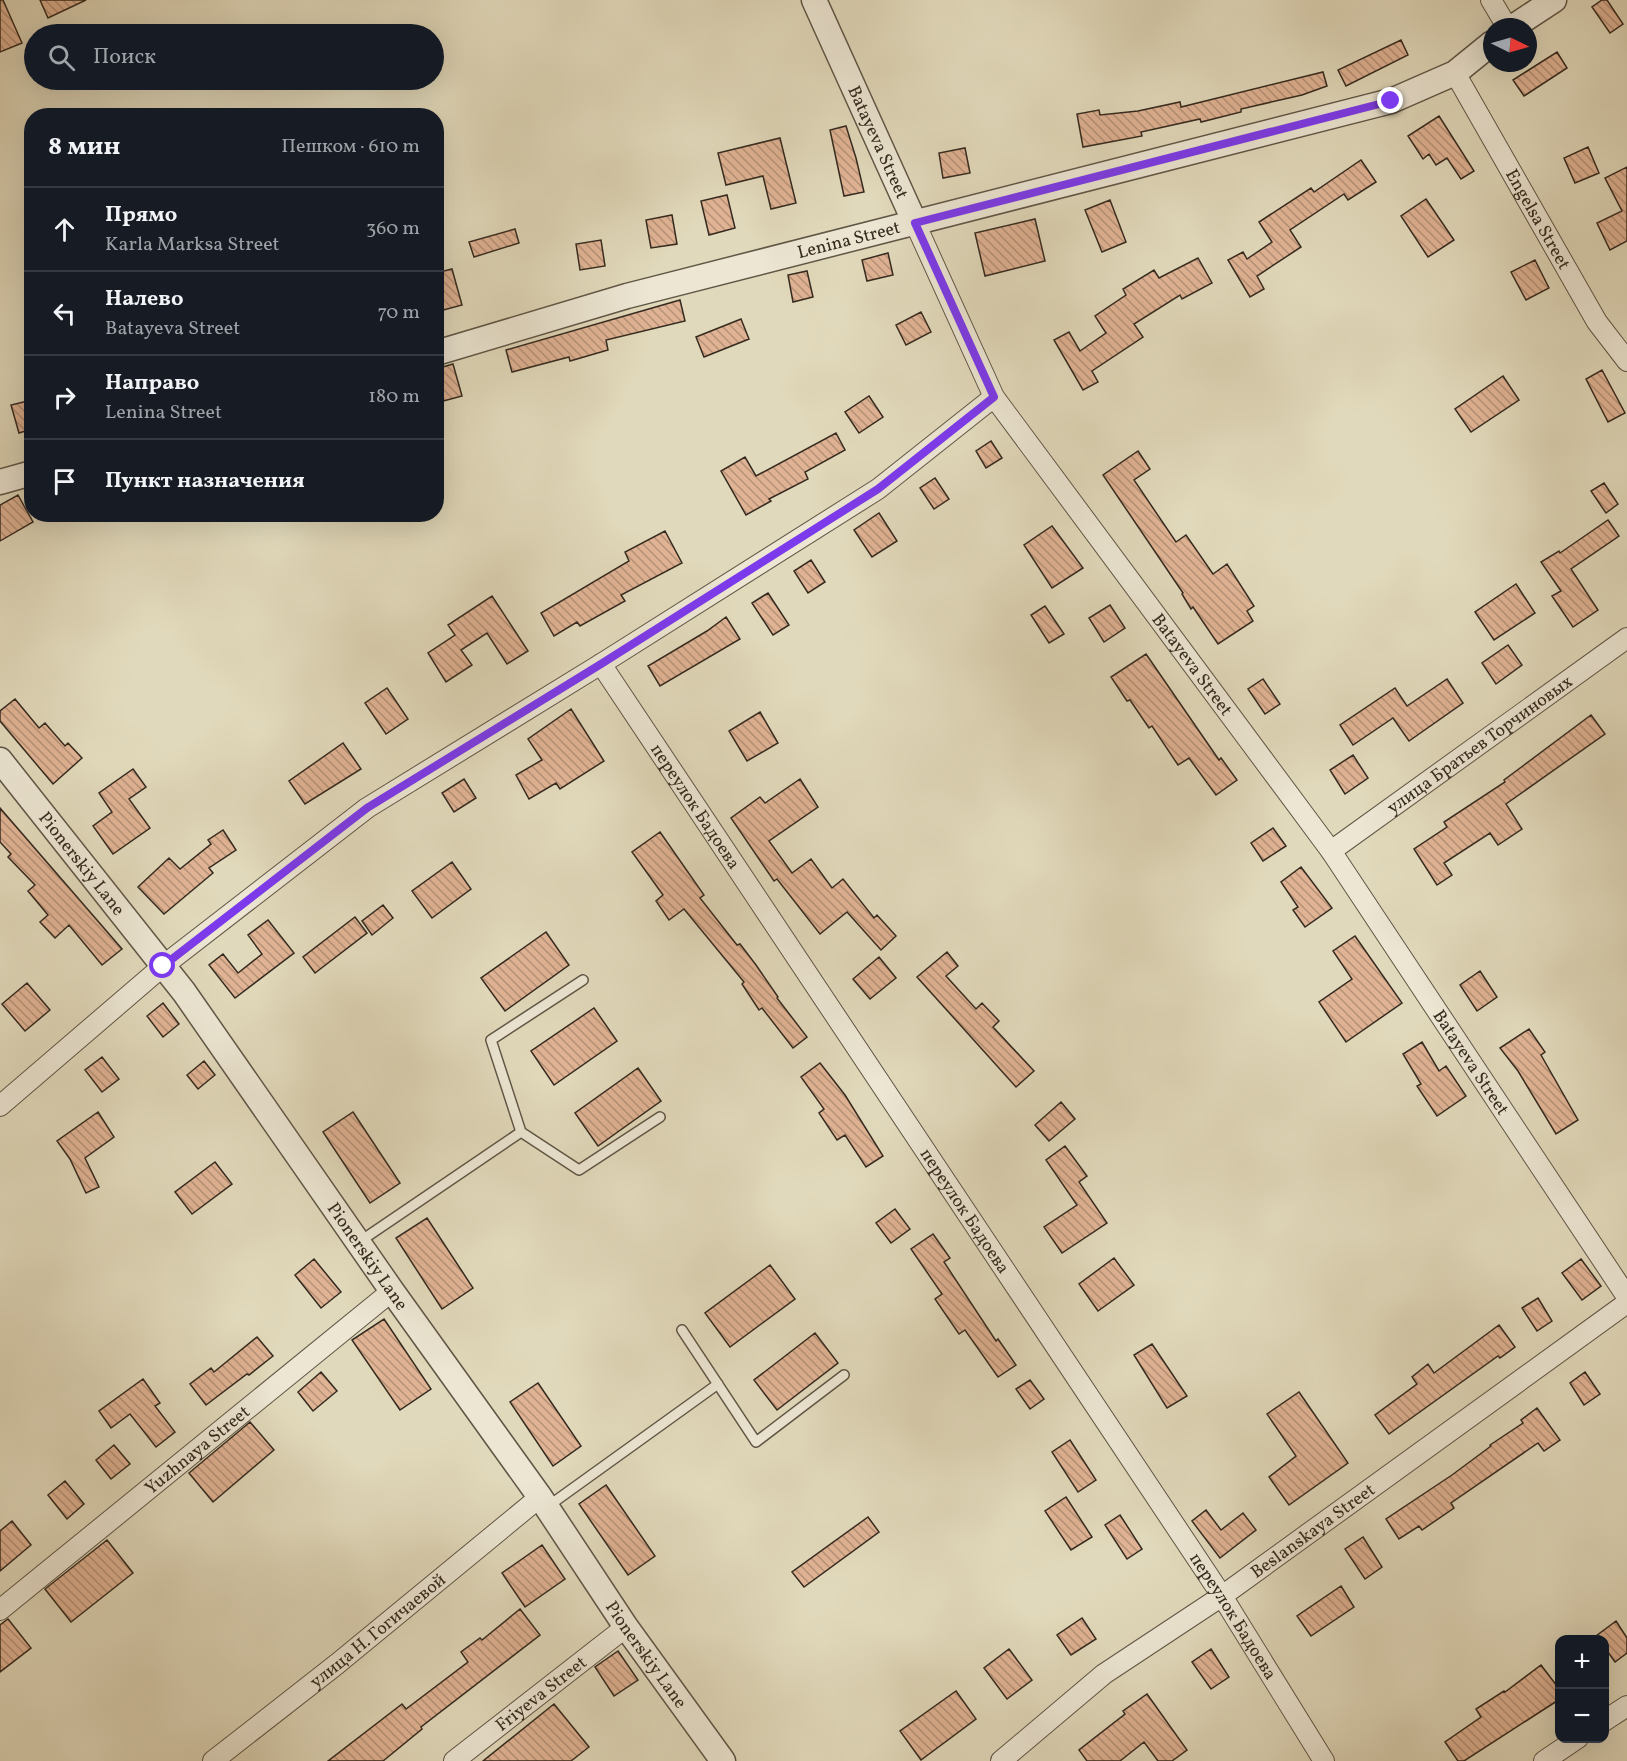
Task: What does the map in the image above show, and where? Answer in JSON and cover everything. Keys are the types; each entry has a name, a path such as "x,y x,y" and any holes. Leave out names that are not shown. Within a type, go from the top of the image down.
{"street":[{"name":"Batayeva Street","path":"814,0 994,397 1331,851 1627,1297"},
{"path":"1491,0 1502,18"},
{"path":"1527,18 1554,0"},
{"name":"Lenina Street","path":"444,351 627,297 1391,101 1455,73 1483,50"},
{"name":"Engelsa Street","path":"1455,73 1597,322 1627,361"},
{"path":"0,1106 163,966 367,808 878,489 994,397"},
{"path":"0,482 24,475"},
{"name":"улица Братьев Торчиновых","path":"1331,851 1627,638"},
{"name":"переулок Бадоева","path":"601,664 1222,1596 1324,1761"},
{"name":"Pionerskiy Lane","path":"0,760 184,992 543,1502 626,1627 723,1761"},
{"name":"Yuzhnaya Street","path":"0,1610 393,1291"},
{"name":"Beslanskaya Street","path":"1001,1761 1104,1674 1222,1596 1627,1303"},
{"name":"улица Н. Гогичаевой","path":"213,1761 543,1502"},
{"name":"Friyeva Street","path":"454,1761 626,1627"},
{"path":"1609,1718 1627,1706"},
{"path":"1544,1761 1571,1743"}],"lane":[{"path":"583,980 491,1040 521,1132 579,1170 660,1118"},
{"path":"359,1242 521,1132"},
{"path":"682,1330 756,1442 844,1375"},
{"path":"543,1502 718,1384"}],"building":[{"path":"0,0 3,0 22,43 0,52"},
{"path":"40,0 86,0 48,18"},
{"path":"1602,0 1607,0 1623,24 1610,33 1592,7"},
{"path":"1401,40 1408,55 1346,86 1338,70"},
{"path":"1557,52 1567,68 1524,96 1513,80 1526,72 1537,72 1537,65"},
{"path":"1323,72 1327,86 1302,95 1241,109 1241,112 1201,122 1200,119 1141,132 1142,136 1083,147 1077,114 1099,110 1100,115 1138,111 1180,102 1181,107"},
{"path":"1439,116 1474,171 1461,179 1447,158 1436,165 1429,154 1423,159 1408,136"},
{"path":"846,126 864,192 844,196 830,130"},
{"path":"780,138 796,203 771,209 763,176 726,185 718,153"},
{"path":"1588,147 1599,173 1575,183 1564,158"},
{"path":"965,148 970,173 943,178 939,153"},
{"path":"1361,160 1376,182 1348,200 1344,194 1290,230 1301,247 1257,276 1264,289 1250,297 1228,260 1243,252 1247,259 1272,242 1259,222 1311,188 1314,192"},
{"path":"1627,167 1627,241 1610,250 1597,223 1622,211 1605,178"},
{"path":"727,195 735,228 709,235 701,201"},
{"path":"1426,199 1454,240 1428,257 1401,216"},
{"path":"1110,200 1126,242 1102,252 1085,210"},
{"path":"672,215 677,244 651,248 646,220"},
{"path":"1035,219 1045,261 985,276 975,233"},
{"path":"515,229 519,243 474,257 469,242"},
{"path":"601,240 605,266 580,270 576,244"},
{"path":"888,253 893,275 867,281 862,260"},
{"path":"1198,258 1212,283 1182,299 1180,295 1134,324 1143,337 1092,371 1098,382 1083,390 1054,340 1069,332 1080,351 1106,333 1095,316 1126,295 1123,289 1154,270 1159,278"},
{"path":"1535,260 1549,288 1526,300 1511,272"},
{"path":"452,269 462,305 444,310 444,271"},
{"path":"807,271 813,297 793,302 788,275"},
{"path":"680,300 685,321 606,340 608,350 570,361 569,357 512,372 506,350"},
{"path":"921,312 931,332 906,345 896,325"},
{"path":"741,319 749,339 704,357 696,337"},
{"path":"453,364 462,396 444,401 444,367"},
{"path":"1602,370 1625,413 1608,422 1586,379"},
{"path":"1503,376 1519,400 1471,432 1455,409"},
{"path":"869,396 883,417 859,433 845,412"},
{"path":"24,402 24,431 19,433 11,405"},
{"path":"836,433 845,450 805,472 808,479 769,499 771,501 746,515 721,471 745,457 756,476"},
{"path":"991,441 1002,458 986,468 976,451"},
{"path":"1138,451 1150,469 1134,480 1176,542 1186,535 1213,574 1227,564 1254,606 1247,611 1253,621 1218,644 1193,607 1191,609 1183,593 1103,475"},
{"path":"935,478 949,499 934,509 920,488"},
{"path":"1604,483 1618,504 1606,513 1591,491"},
{"path":"18,495 24,506 24,522 33,522 0,541 0,505"},
{"path":"879,513 897,541 872,557 854,530"},
{"path":"1608,520 1619,536 1571,569 1598,610 1573,627 1552,596 1561,591 1541,562 1559,551 1560,553"},
{"path":"1052,526 1083,568 1052,588 1024,545"},
{"path":"665,531 682,563 621,595 625,601 580,626 577,622 554,636 541,613 629,561 625,552"},
{"path":"811,560 825,582 808,593 794,571"},
{"path":"1516,584 1535,613 1494,640 1475,612"},
{"path":"768,593 789,625 773,635 752,603"},
{"path":"492,596 528,651 507,664 487,633 461,650 472,665 446,682 428,653 455,635 448,625"},
{"path":"1110,605 1125,628 1104,642 1089,618"},
{"path":"1045,606 1064,634 1049,643 1031,615"},
{"path":"726,617 740,639 660,686 648,666"},
{"path":"1508,645 1522,665 1496,684 1482,663"},
{"path":"1146,654 1219,760 1221,758 1237,780 1216,795 1189,758 1178,765 1152,726 1149,728 1111,677"},
{"path":"1263,679 1280,704 1265,714 1248,689"},
{"path":"1447,679 1463,703 1409,741 1393,718 1353,745 1340,725 1395,688 1407,706"},
{"path":"387,688 408,719 386,734 365,703"},
{"path":"15,699 39,728 45,723 65,746 68,743 82,758 53,784 0,721 0,711"},
{"path":"571,709 604,761 560,789 556,783 529,799 516,775 542,760 528,739"},
{"path":"760,712 778,743 747,761 729,731"},
{"path":"1591,715 1605,734 1506,804 1522,829 1498,845 1490,833 1444,863 1452,875 1437,885 1414,849 1447,827 1444,822 1505,782 1504,780"},
{"path":"343,743 361,769 305,804 289,781"},
{"path":"1353,755 1368,778 1345,794 1330,770"},
{"path":"133,769 146,787 129,799 150,828 113,854 93,826 112,812 99,793"},
{"path":"464,779 476,798 454,812 442,793"},
{"path":"800,779 818,807 769,841 792,873 811,859 832,888 843,879 874,918 877,915 896,936 881,950 847,912 820,934 777,879 774,881 731,818 760,797 765,803"},
{"path":"0,808 122,949 102,965 69,925 55,938 40,922 48,915 28,891 35,885 8,857 11,854 0,842"},
{"path":"1273,828 1286,846 1263,861 1251,843"},
{"path":"223,830 236,850 209,868 213,873 164,914 138,887 169,858 180,869 211,844 208,840"},
{"path":"660,832 704,895 700,898 737,945 740,944 807,1037 793,1048 762,1008 759,1010 742,984 744,982 684,909 669,920 656,901 663,895 632,852"},
{"path":"452,862 471,889 432,918 412,891"},
{"path":"1301,867 1332,908 1305,927 1293,910 1298,907 1281,882"},
{"path":"383,905 393,918 372,935 362,921"},
{"path":"355,917 367,933 315,973 303,957"},
{"path":"268,920 294,953 235,998 209,965 223,954 238,973 262,954 248,935"},
{"path":"546,932 569,965 505,1011 481,978"},
{"path":"1355,936 1402,1003 1346,1042 1319,1002 1352,979 1333,951"},
{"path":"947,952 958,966 946,976 976,1009 982,1003 999,1021 993,1027 1034,1071 1016,1087 917,977"},
{"path":"879,957 896,978 870,999 853,979"},
{"path":"1480,971 1497,997 1477,1011 1460,985"},
{"path":"27,983 50,1010 25,1031 2,1004"},
{"path":"163,1003 179,1024 163,1037 147,1016"},
{"path":"594,1008 617,1041 554,1085 531,1051"},
{"path":"1529,1029 1545,1052 1541,1055 1578,1120 1556,1134 1518,1071 1500,1048"},
{"path":"1422,1042 1439,1071 1446,1066 1466,1096 1437,1116 1417,1086 1421,1084 1403,1054"},
{"path":"102,1057 119,1079 102,1092 85,1070"},
{"path":"204,1061 215,1075 198,1089 187,1075"},
{"path":"820,1063 845,1095 883,1156 866,1167 845,1135 837,1140 819,1113 824,1109 801,1077"},
{"path":"638,1068 661,1101 598,1146 575,1113"},
{"path":"1061,1102 1075,1119 1049,1141 1035,1125"},
{"path":"98,1112 114,1137 85,1158 99,1187 86,1193 70,1159 57,1141"},
{"path":"353,1112 400,1183 370,1203 323,1132"},
{"path":"1065,1146 1087,1176 1079,1182 1107,1223 1062,1253 1044,1227 1077,1205 1046,1160"},
{"path":"215,1162 232,1184 192,1214 175,1192"},
{"path":"895,1209 910,1229 891,1243 876,1223"},
{"path":"427,1218 473,1288 442,1309 396,1238"},
{"path":"933,1234 950,1258 944,1262 996,1341 998,1339 1016,1365 998,1377 965,1330 959,1334 935,1299 942,1294 911,1249"},
{"path":"1114,1258 1134,1285 1098,1311 1079,1284"},
{"path":"314,1259 341,1292 321,1308 295,1275"},
{"path":"1581,1259 1601,1286 1582,1300 1562,1273"},
{"path":"770,1265 795,1299 730,1347 705,1313"},
{"path":"1538,1298 1552,1321 1537,1331 1522,1308"},
{"path":"384,1319 431,1389 400,1410 352,1340"},
{"path":"1499,1325 1515,1347 1500,1358 1498,1356 1389,1434 1375,1415 1417,1384 1412,1377 1428,1364 1434,1373"},
{"path":"815,1333 838,1363 777,1410 754,1380"},
{"path":"257,1337 273,1356 206,1405 190,1384 211,1368 214,1372"},
{"path":"1152,1344 1187,1396 1167,1408 1134,1355"},
{"path":"321,1372 337,1391 313,1411 298,1392"},
{"path":"1585,1372 1600,1394 1584,1405 1570,1383"},
{"path":"143,1379 160,1403 155,1406 175,1432 156,1447 130,1414 111,1428 99,1411"},
{"path":"1030,1380 1044,1399 1030,1409 1016,1389"},
{"path":"538,1383 581,1446 553,1466 510,1402"},
{"path":"1299,1392 1348,1463 1289,1505 1269,1477 1296,1456 1267,1414"},
{"path":"1537,1408 1560,1440 1544,1451 1538,1443 1451,1503 1454,1508 1422,1530 1419,1526 1399,1539 1386,1519 1452,1475 1523,1423 1521,1420"},
{"path":"250,1422 274,1450 213,1502 189,1473"},
{"path":"1070,1440 1096,1480 1078,1492 1052,1452"},
{"path":"114,1445 130,1464 111,1479 96,1460"},
{"path":"65,1481 84,1504 67,1519 48,1495"},
{"path":"606,1485 655,1556 628,1575 579,1504"},
{"path":"1066,1497 1092,1537 1071,1550 1045,1511"},
{"path":"1206,1510 1221,1530 1243,1513 1256,1530 1220,1558 1192,1521"},
{"path":"1120,1515 1142,1549 1127,1559 1105,1525"},
{"path":"868,1517 879,1532 804,1587 792,1572"},
{"path":"12,1521 31,1545 0,1571 0,1531"},
{"path":"1363,1537 1382,1567 1365,1579 1345,1549"},
{"path":"107,1540 133,1573 71,1622 45,1589"},
{"path":"542,1545 565,1579 525,1607 502,1573"},
{"path":"1341,1586 1354,1607 1311,1636 1297,1616"},
{"path":"520,1609 540,1635 421,1727 422,1729 383,1761 328,1761 402,1704 406,1709 468,1662 461,1652 480,1638 482,1640"},
{"path":"1082,1618 1096,1639 1071,1655 1057,1635"},
{"path":"8,1619 31,1648 0,1672 0,1625"},
{"path":"1616,1621 1627,1638 1627,1653 1615,1662 1609,1654 1609,1635 1597,1635"},
{"path":"1009,1649 1032,1680 1007,1699 984,1668"},
{"path":"1211,1649 1229,1677 1211,1689 1192,1662"},
{"path":"618,1651 638,1680 614,1696 595,1667"},
{"path":"1541,1665 1555,1683 1555,1702 1464,1761 1458,1761 1445,1742 1481,1717 1476,1709 1505,1692"},
{"path":"956,1691 976,1719 921,1760 900,1731"},
{"path":"1147,1694 1187,1750 1172,1761 1158,1761 1144,1742 1120,1761 1087,1761 1079,1750 1125,1714 1123,1711"},
{"path":"554,1704 589,1747 571,1761 483,1761"}],"route":[{"path":"163,966 367,808 878,489 994,397 915,223 1391,101"}]}
